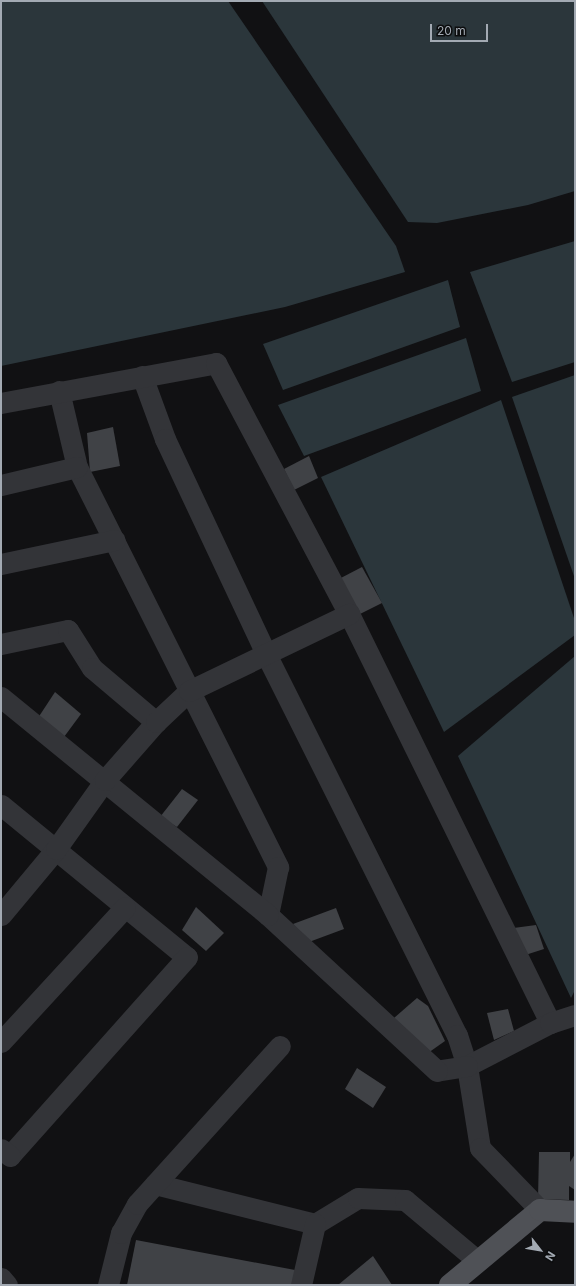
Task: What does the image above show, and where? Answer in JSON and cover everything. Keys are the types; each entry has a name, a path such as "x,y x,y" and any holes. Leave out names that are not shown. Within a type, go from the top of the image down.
{"main road":[{"path":"450,1285 540,1210 575,1212"}],"street":[{"path":"1,403 216,363 349,614 550,1023"},
{"path":"142,376 165,439 266,654 457,1035 466,1066 480,1148 540,1210"},
{"path":"59,391 77,467 116,540 189,692 278,867 268,915"},
{"path":"1,485 77,467"},
{"path":"1,564 116,540"},
{"path":"1,915 56,849 105,780 156,722 189,692 349,614"},
{"path":"1,644 68,630 92,668 156,722"},
{"path":"1,697 105,780 268,915 437,1071 466,1066 550,1023 575,1015"},
{"path":"1,804 187,957 10,1156 1,1149"},
{"path":"1,1042 125,907"},
{"path":"108,1285 121,1233 137,1204 280,1046"},
{"path":"155,1184 315,1224 358,1198 405,1200 478,1261"},
{"path":"301,1285 315,1224"},
{"path":"1,1278 7,1285"}],"shaded area":[{"path":"1,1 228,1 396,246 405,272 285,307 1,366"},
{"path":"262,1 575,1 575,191 528,205 437,223 408,222"},
{"path":"575,241 575,362 512,382 470,272"},
{"path":"448,280 460,327 283,390 263,344"},
{"path":"466,338 481,391 304,456 278,405"},
{"path":"575,375 575,579 512,397"},
{"path":"501,400 575,621 575,635 444,732 321,477"},
{"path":"575,656 575,990 571,998 458,756"}],"building":[{"path":"113,427 120,466 90,472 87,433"},
{"path":"309,456 318,478 294,490 284,469"},
{"path":"362,567 382,603 358,615 337,580"},
{"path":"55,692 81,714 61,741 34,724"},
{"path":"182,789 198,800 177,827 160,817"},
{"path":"196,907 224,933 206,951 182,930"},
{"path":"336,908 344,929 309,942 293,924"},
{"path":"536,925 544,949 519,957 506,929"},
{"path":"417,998 428,1006 445,1041 428,1053 394,1018"},
{"path":"508,1009 514,1031 494,1040 487,1013"},
{"path":"357,1068 386,1087 373,1108 345,1089"},
{"path":"539,1152 570,1152 570,1162 575,1154 575,1190 569,1186 569,1200 538,1199"},
{"path":"136,1240 295,1270 292,1285 127,1285"},
{"path":"373,1256 392,1285 338,1285"}]}
